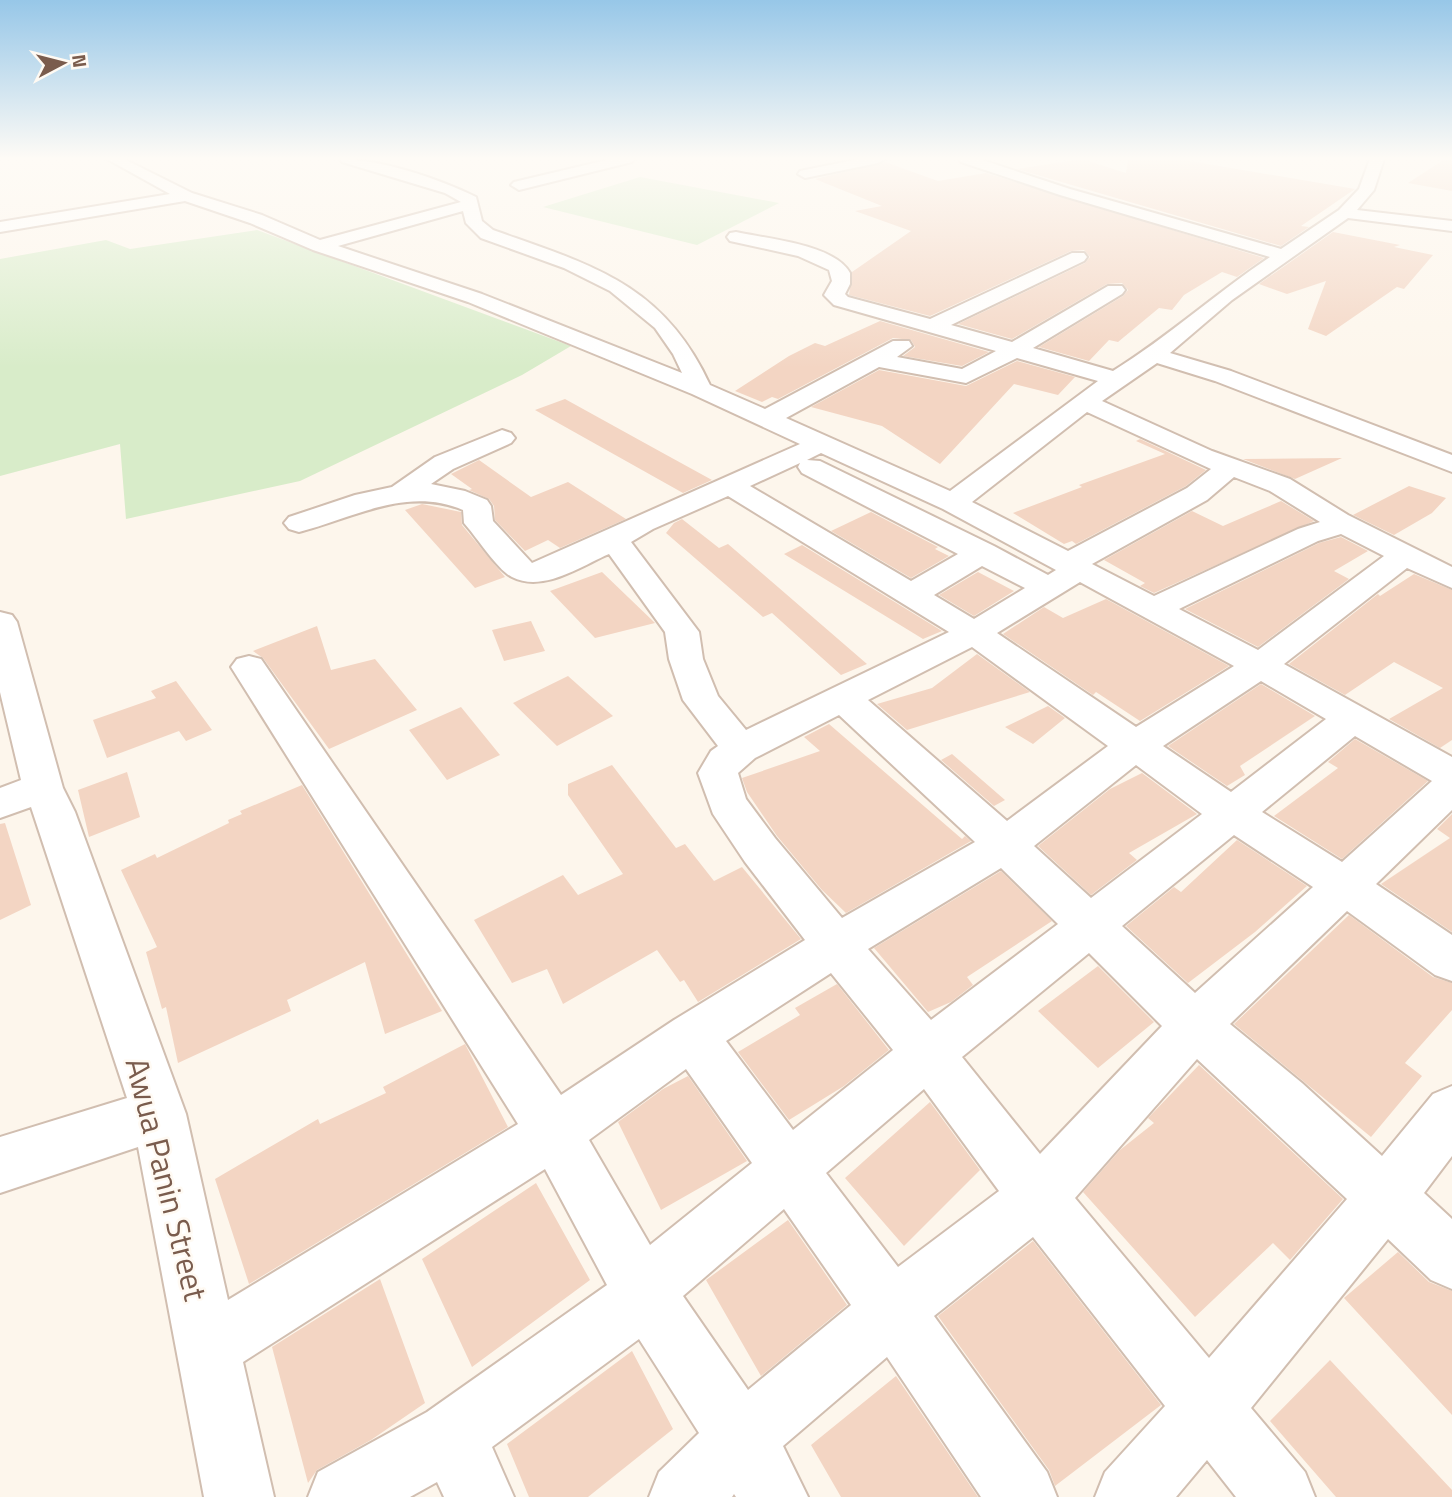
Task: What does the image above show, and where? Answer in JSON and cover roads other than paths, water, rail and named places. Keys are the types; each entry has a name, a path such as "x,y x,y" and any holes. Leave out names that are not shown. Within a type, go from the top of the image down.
{"street":[{"path":"279,229 319,246 475,298 700,389 953,503 1065,574"},
{"path":"319,246 381,229"},
{"path":"482,229 571,264 617,287 662,324 684,353 700,389"},
{"path":"1192,229 1286,256"},
{"path":"953,503 1116,379 1154,355 1226,296 1323,229"},
{"path":"736,237 805,253 836,265 841,274 841,286 834,295 841,301 1116,379"},
{"path":"766,419 878,360 932,326 1078,257"},
{"path":"878,360 965,376 1016,350 1115,290"},
{"path":"1154,355 1223,376 1440,459 1452,443"},
{"path":"1085,402 1203,457 1280,485 1338,521 1452,579"},
{"path":"402,492 444,463 502,438"},
{"path":"299,523 402,492 459,497 477,506 479,523 521,570 531,573 548,570 614,540 643,523 821,444"},
{"path":"791,457 983,552 1065,574 1153,609 1260,665 1452,775"},
{"path":"1230,467 1197,494 974,633 741,749 725,761 718,773 727,803 836,945 928,1053 1038,1197 1280,1497"},
{"path":"728,484 974,633 1231,813 1344,885 1452,961"},
{"path":"1153,609 1308,536 1331,528 1338,521"},
{"path":"614,540 682,632 686,659 701,700 741,749"},
{"path":"911,595 983,552"},
{"path":"208,1348 554,1132 692,1036 836,945 1006,844 1136,746 1260,665 1405,555"},
{"name":"Awua Panin Street","path":"0,622 21,796 54,812 159,1114 239,1497"},
{"path":"249,667 554,1132 643,1292 741,1438 773,1497"},
{"path":"843,699 1006,844 1195,1025 1283,1101 1452,1259"},
{"path":"343,1497 451,1436 622,1312 670,1267 928,1053 1353,718"},
{"path":"684,1497 741,1438 893,1311 1038,1197 1195,1025 1452,786"},
{"path":"692,1036 893,1311 1022,1497"},
{"path":"1130,1497 1208,1410 1387,1198 1452,1112"},
{"path":"0,1165 159,1114"},
{"path":"451,1436 479,1497"}]}
